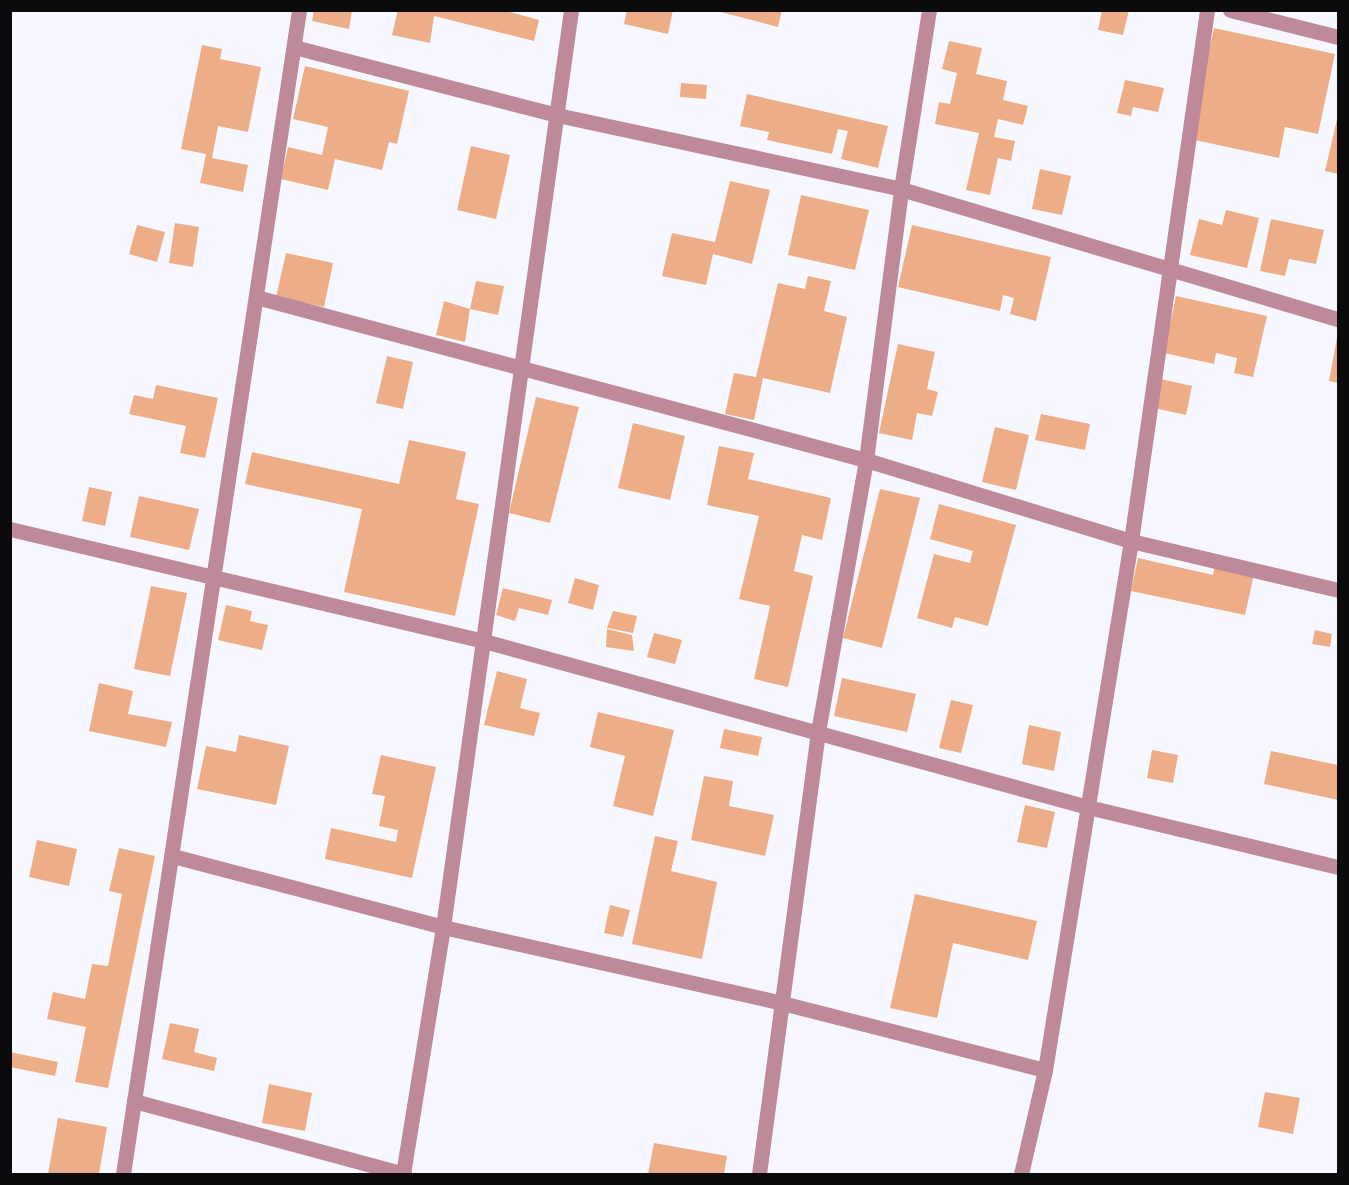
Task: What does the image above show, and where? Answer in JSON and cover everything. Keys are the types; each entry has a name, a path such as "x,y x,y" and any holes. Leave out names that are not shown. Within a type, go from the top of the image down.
{"street":[{"path":"123,1174 173,856 299,10"},
{"path":"134,1101 404,1174 443,927 571,10"},
{"path":"759,1174 818,732 866,460 901,189 929,10"},
{"path":"1021,1174 1045,1070 1131,541 1208,10"},
{"path":"1230,10 1338,37"},
{"path":"294,47 556,115 901,189 1338,319"},
{"path":"256,297 866,460 1131,541 1338,590"},
{"path":"10,529 483,641 1088,807 1338,867"},
{"path":"173,856 443,927 782,1003 1045,1070"}],"building":[{"path":"314,10 352,10 349,29 312,21"},
{"path":"398,10 503,10 539,20 534,41 434,16 430,43 392,35"},
{"path":"627,10 673,10 668,34 624,24"},
{"path":"713,10 782,10 778,27"},
{"path":"1102,10 1129,10 1123,35 1098,30"},
{"path":"1214,28 1335,54 1318,134 1285,127 1279,158 1190,139"},
{"path":"949,41 982,48 976,74 1007,81 1003,100 1028,106 1023,125 998,119 994,137 1015,141 1011,161 998,158 990,195 966,190 979,133 935,124 939,102 950,104 957,73 942,69"},
{"path":"202,45 222,49 220,59 261,67 248,132 218,126 212,158 248,165 243,192 200,183 206,154 181,149"},
{"path":"305,66 409,91 397,144 389,142 382,170 335,159 328,190 281,179 288,147 322,155 328,127 293,119"},
{"path":"1125,80 1164,88 1158,112 1133,107 1131,116 1117,113"},
{"path":"681,83 707,85 706,99 680,97"},
{"path":"747,94 888,126 878,168 841,159 848,131 838,129 832,154 767,140 769,132 740,126"},
{"path":"1338,115 1338,174 1325,171"},
{"path":"471,146 510,155 496,219 457,210"},
{"path":"1040,169 1071,176 1062,215 1032,209"},
{"path":"730,181 770,190 752,264 713,254 706,285 662,276 672,233 715,242"},
{"path":"801,195 869,210 855,270 788,255"},
{"path":"1226,210 1259,218 1247,268 1190,255 1199,219 1222,225"},
{"path":"1271,219 1324,230 1316,264 1289,259 1285,276 1260,271"},
{"path":"175,223 199,227 193,267 169,263"},
{"path":"137,225 165,232 157,262 129,254"},
{"path":"912,225 1051,257 1036,321 1010,314 1014,298 1003,295 1000,311 898,287"},
{"path":"286,253 333,263 324,307 276,297"},
{"path":"808,276 831,281 824,311 847,317 830,393 763,378 754,420 725,414 734,373 756,377 778,283 805,289"},
{"path":"476,281 504,286 498,315 470,309"},
{"path":"1176,296 1267,316 1253,377 1234,373 1237,358 1216,353 1214,364 1164,353"},
{"path":"444,301 470,309 465,342 436,335"},
{"path":"1338,338 1338,383 1329,381"},
{"path":"898,344 935,352 927,389 938,392 932,416 917,413 912,440 879,433"},
{"path":"387,356 413,362 403,409 376,403"},
{"path":"1161,379 1192,386 1186,415 1154,408"},
{"path":"156,385 218,398 205,458 180,453 186,426 129,414 134,395 153,399"},
{"path":"536,397 579,407 550,523 509,513"},
{"path":"1041,414 1090,424 1085,450 1035,440"},
{"path":"633,423 685,436 670,500 618,488"},
{"path":"995,427 1029,435 1016,490 982,482"},
{"path":"409,440 466,452 456,499 479,504 455,616 344,592 362,509 245,484 252,452 399,484"},
{"path":"719,446 754,453 748,479 831,498 822,540 802,535 794,571 813,576 788,687 754,679 770,606 739,599 759,516 707,505"},
{"path":"89,487 112,492 105,526 82,521"},
{"path":"880,489 920,498 882,648 843,638"},
{"path":"139,496 199,509 189,550 130,537"},
{"path":"939,504 1016,525 988,626 955,617 952,628 917,618 934,554 970,563 973,551 930,539"},
{"path":"1138,558 1213,575 1215,566 1254,574 1245,615 1131,591"},
{"path":"575,578 599,585 593,610 568,603"},
{"path":"151,586 187,593 170,676 134,669"},
{"path":"503,588 552,600 548,615 519,608 515,621 496,615"},
{"path":"226,605 252,611 250,621 268,625 262,650 218,640"},
{"path":"613,611 637,616 633,633 607,628"},
{"path":"607,629 632,635 634,651 606,647"},
{"path":"1315,630 1332,634 1330,647 1312,644"},
{"path":"654,633 682,640 675,664 647,657"},
{"path":"497,671 527,679 520,708 540,713 534,736 484,725"},
{"path":"842,678 916,694 907,732 834,716"},
{"path":"99,683 133,691 128,714 172,722 166,747 89,731"},
{"path":"951,700 973,705 961,753 939,748"},
{"path":"598,712 674,730 653,816 613,806 625,756 590,747"},
{"path":"1029,725 1061,732 1054,771 1022,764"},
{"path":"724,729 762,737 758,756 720,748"},
{"path":"239,735 289,746 276,805 197,789 206,746 236,752"},
{"path":"1152,750 1178,755 1173,783 1147,778"},
{"path":"1271,751 1338,765 1338,800 1264,784"},
{"path":"381,755 436,767 412,878 325,859 331,828 396,842 398,830 379,826 385,796 372,794"},
{"path":"704,776 733,781 729,806 774,815 765,856 691,840"},
{"path":"1025,805 1055,812 1047,848 1017,842"},
{"path":"655,836 678,841 671,871 717,882 702,959 632,944"},
{"path":"37,840 77,849 69,886 29,877"},
{"path":"119,848 155,856 108,1088 75,1082 86,1027 47,1019 53,992 85,999 92,964 108,966 122,894 109,891"},
{"path":"915,894 1037,921 1028,960 953,943 937,1018 890,1008"},
{"path":"610,905 630,910 623,937 604,933"},
{"path":"170,1023 199,1029 194,1052 217,1058 214,1071 162,1059"},
{"path":"10,1052 58,1062 55,1076 10,1067"},
{"path":"269,1084 312,1093 305,1131 262,1123"},
{"path":"1265,1092 1300,1098 1293,1134 1258,1127"},
{"path":"58,1118 107,1127 99,1174 48,1174"},
{"path":"654,1143 727,1156 724,1174 648,1174"}]}
